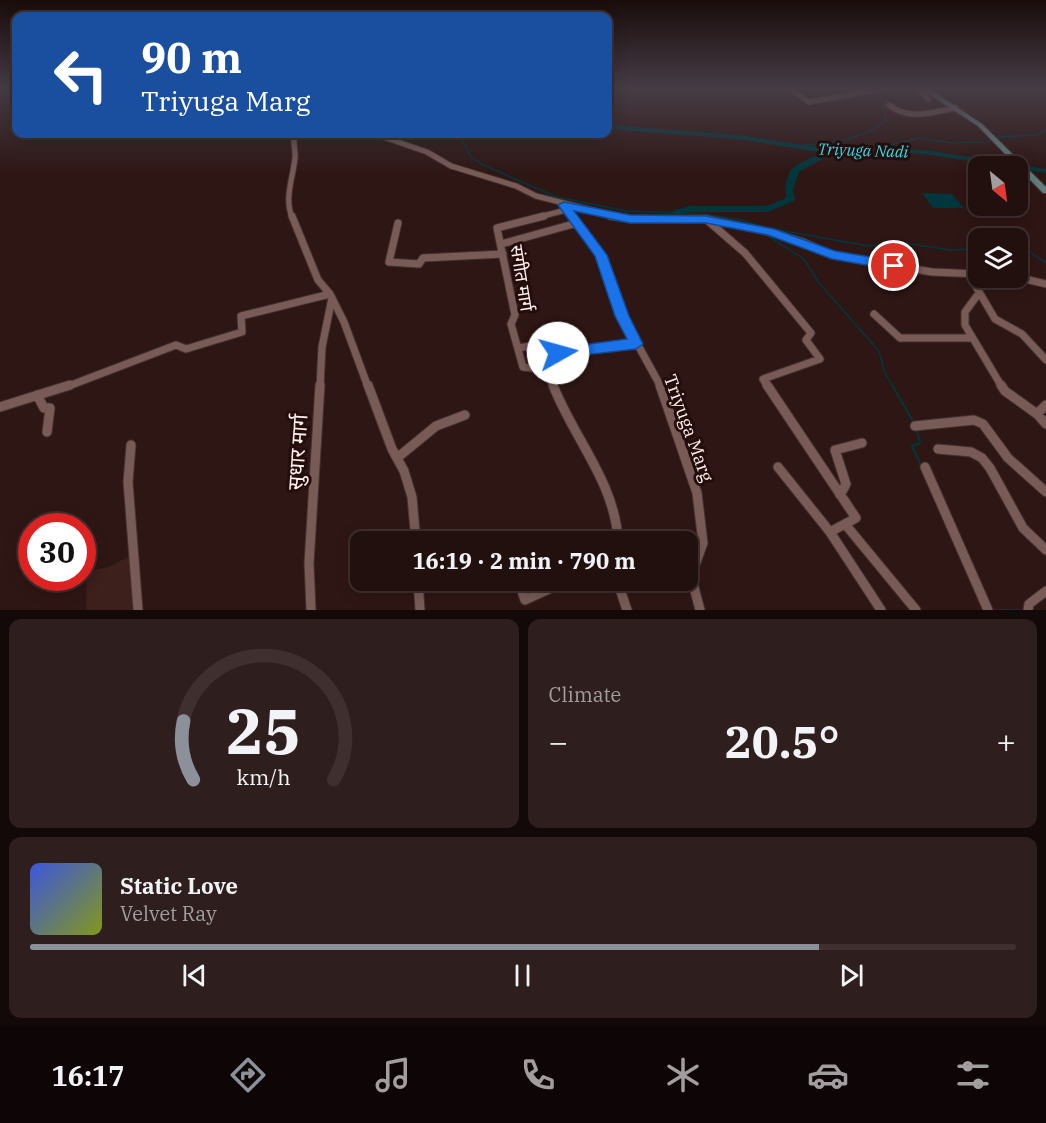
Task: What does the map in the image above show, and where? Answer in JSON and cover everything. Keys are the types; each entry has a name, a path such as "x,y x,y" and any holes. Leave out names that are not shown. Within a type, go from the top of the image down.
{"main road":[{"path":"967,116 992,136 1043,188"}],"street":[{"path":"293,138 296,155 289,193 289,209 318,280 331,296 357,352 412,497 415,531"},
{"path":"386,138 418,149 451,166 516,186 565,208 630,219 706,219 770,232 803,242 832,255 932,272 968,273"},
{"name":"Triyuga Marg","path":"565,208 601,255 622,316 663,390 697,493 704,543 691,576 700,610"},
{"name":"संगीत मार्ग","path":"565,208 497,228 515,315 511,324 523,367 548,370 561,403 578,432 604,488 619,531"},
{"path":"706,219 744,253 812,333 806,340 820,359 763,380 856,518 830,532"},
{"path":"501,244 577,223"},
{"path":"398,224 389,262 419,264 423,258 503,254"},
{"path":"1028,280 1046,284"},
{"path":"977,288 994,319 1022,334 1046,360"},
{"path":"980,293 965,312 965,325 971,338 1005,391 1037,414 1046,424"},
{"path":"0,407 176,345 186,349 242,332 241,316 331,296"},
{"name":"सुधार मार्ग","path":"310,610 308,552 320,426 318,375 323,327 331,296"},
{"path":"874,314 900,338 971,338"},
{"path":"518,348 555,342 558,353 636,344"},
{"path":"37,394 44,408 50,408 47,432"},
{"path":"1037,414 1046,405"},
{"path":"397,458 436,426 465,415"},
{"path":"915,426 974,420 983,424 1008,458 1046,492"},
{"path":"840,495 846,484 836,450 862,443"},
{"path":"131,445 128,482 138,610"},
{"path":"938,449 971,453 986,461 1020,528 1034,544 1046,550"},
{"path":"778,467 830,532 882,610"},
{"path":"925,467 988,610"},
{"path":"845,524 916,610"},
{"path":"419,591 420,610"},
{"path":"522,591 525,600 545,591"},
{"path":"621,591 627,610"},
{"path":"1028,610 1029,604 1046,591"}],"shaded area":[{"path":"130,556 133,610 86,610 86,591 96,591 96,569 108,567"}],"water":[{"path":"922,193 952,194 964,208 933,208"}],"building":[{"path":"553,328 554,332 545,334 544,330"}],"waterway":[{"path":"799,146 855,137 876,128 886,121 885,116"},
{"name":"Triyuga Nadi","path":"612,127 737,137 837,152 882,149 931,153 1046,171"},
{"path":"874,149 919,138 951,143 986,142 998,137 1037,135 1046,130"},
{"path":"460,138 470,156 483,165 557,197 626,211 703,214 742,220 763,227 868,246 905,243 950,250 968,249"},
{"path":"676,213 690,209 768,209 791,199 789,189 795,171 821,156 834,153"},
{"path":"767,235 804,259 819,283 879,351 885,373 893,387"},
{"path":"1028,251 1046,263"},
{"path":"892,385 914,423"},
{"path":"917,431 920,443 912,446 921,465"},
{"path":"993,610 1021,610"}],"route":[{"path":"558,353 636,344 622,316 611,277 601,255 585,230 564,205 630,219 706,219 770,232 803,242 832,255 894,266"}]}
